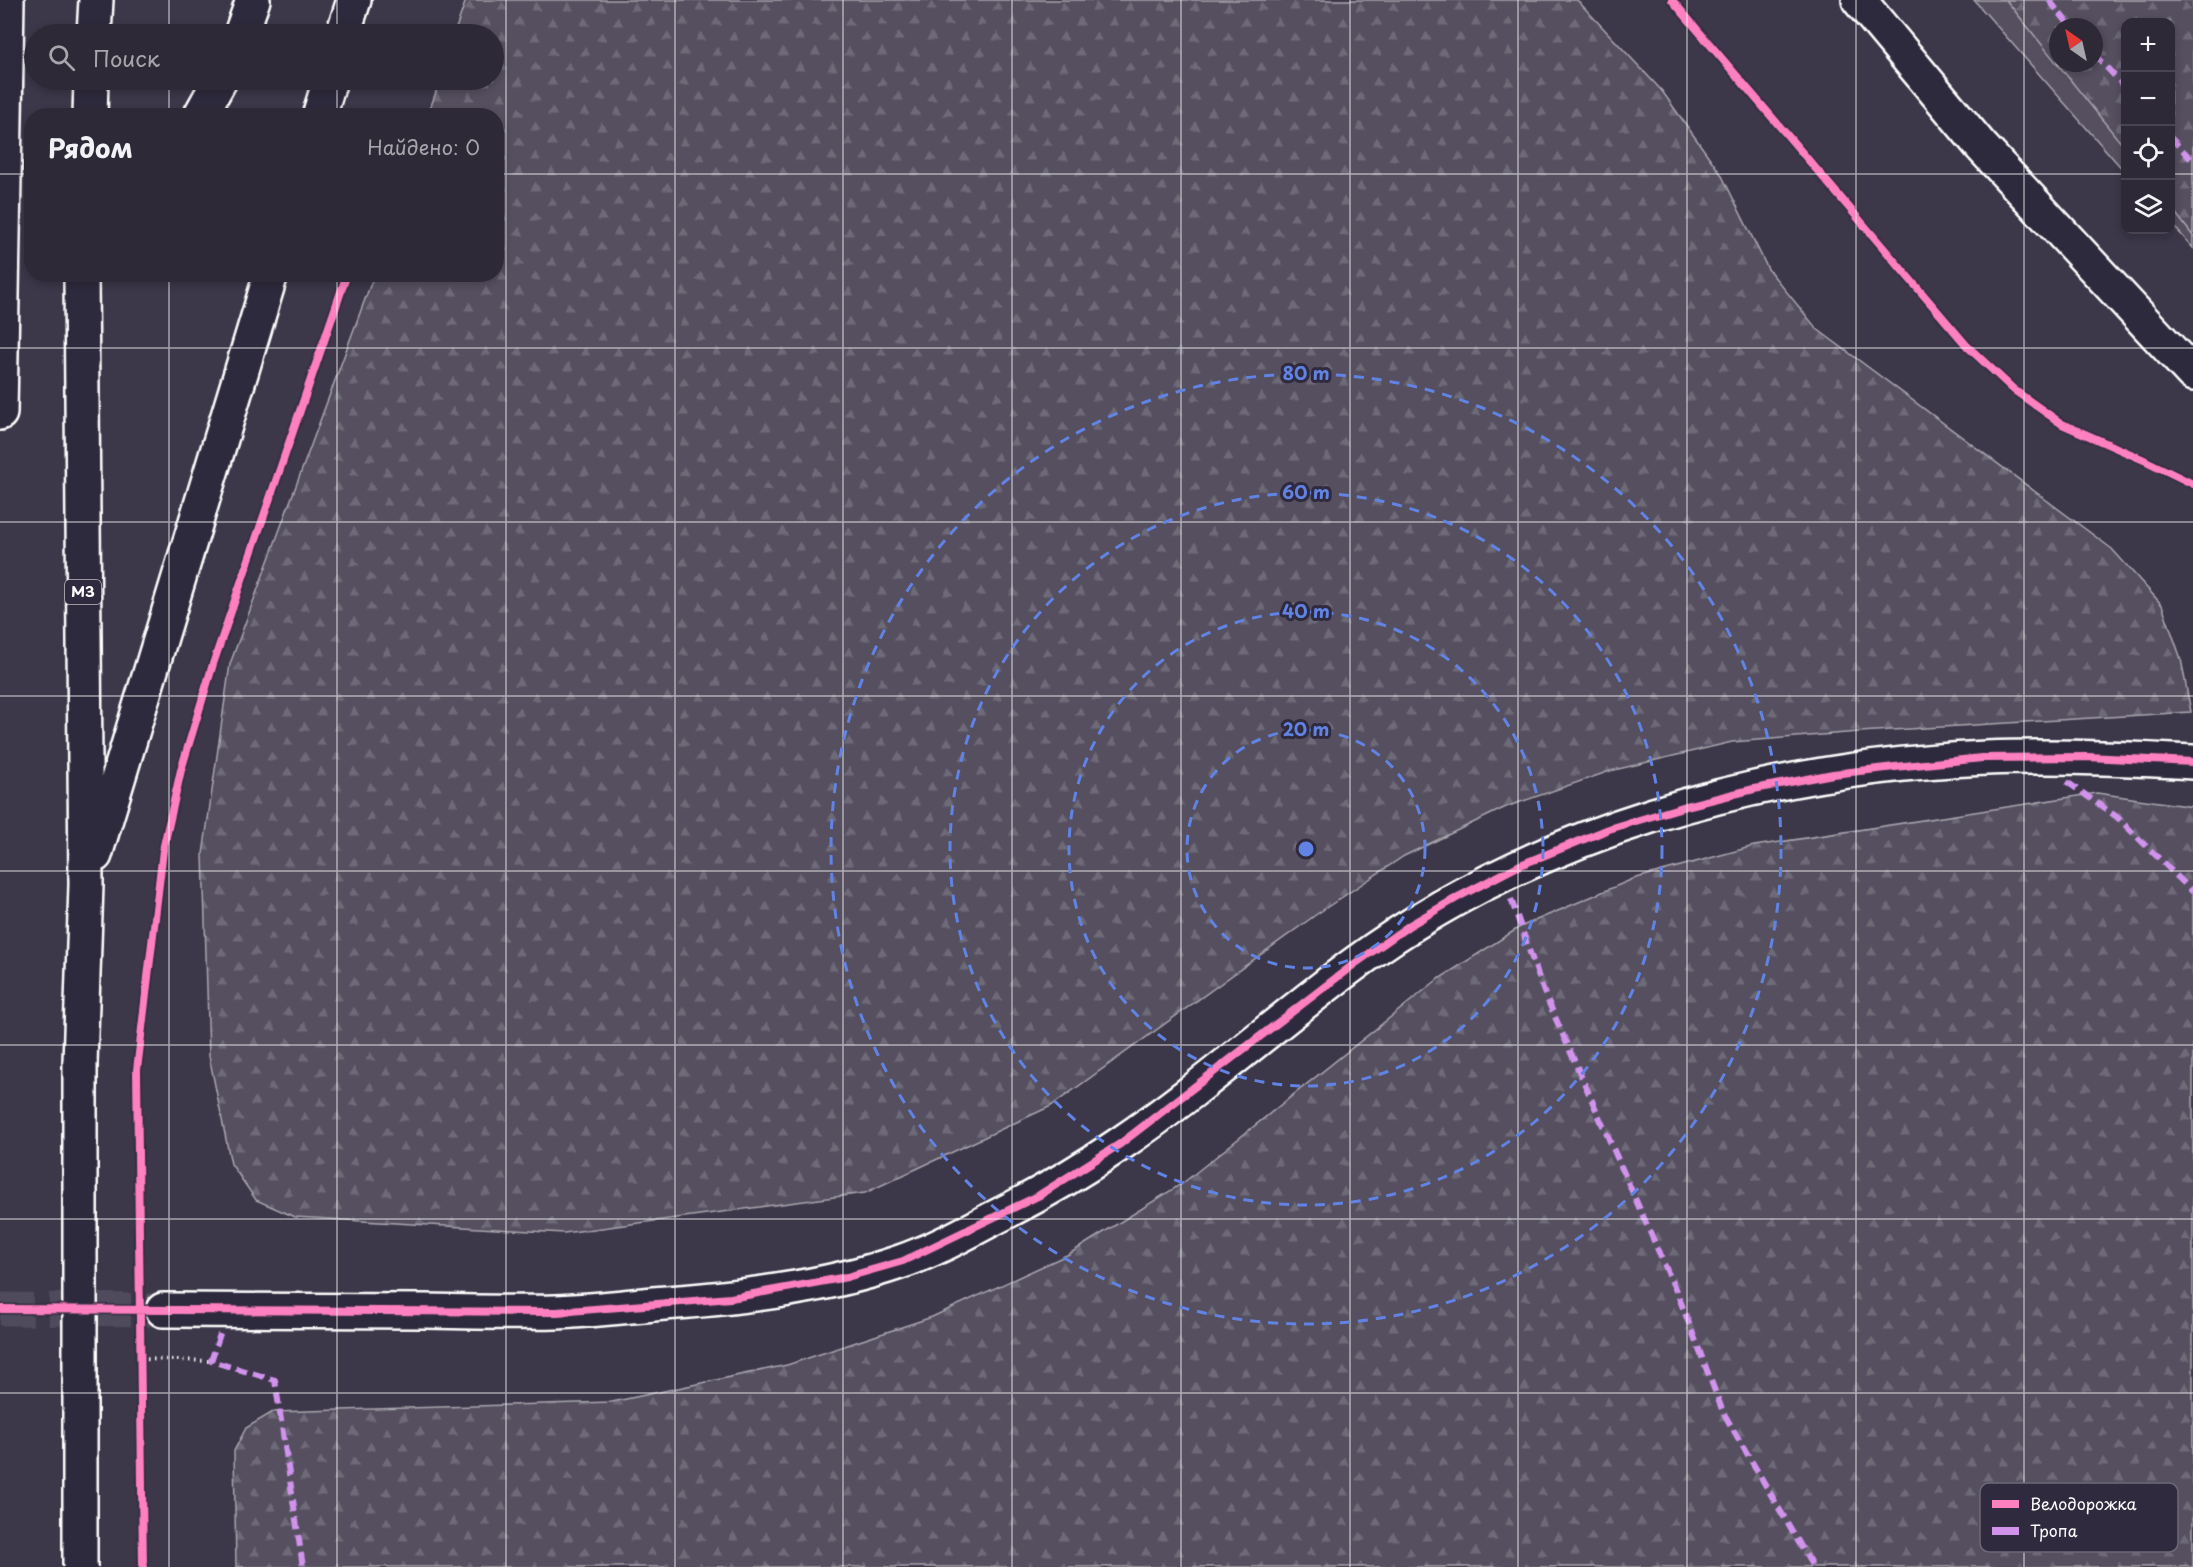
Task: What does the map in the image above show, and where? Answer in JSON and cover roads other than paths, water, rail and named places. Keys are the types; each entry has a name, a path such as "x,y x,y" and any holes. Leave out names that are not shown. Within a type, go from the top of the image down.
{"main road":[{"path":"0,412 7,0"},
{"path":"95,24 96,0"},
{"path":"245,24 253,0"},
{"path":"347,24 354,0"},
{"path":"1859,0 1981,146 2193,374"},
{"path":"90,108 91,90"},
{"path":"204,108 214,90"},
{"path":"321,108 327,90"},
{"name":"М3","path":"80,1567 80,1063 86,885 86,282"},
{"path":"86,885 269,282"},
{"path":"163,1310 557,1312 731,1298 847,1277 903,1261 1038,1196 1120,1144 1353,965 1410,925 1518,866 1609,829 1743,792 1854,771 1982,758 2087,757 2193,762"}],"tunnel":[{"path":"0,1309 163,1310"}]}
